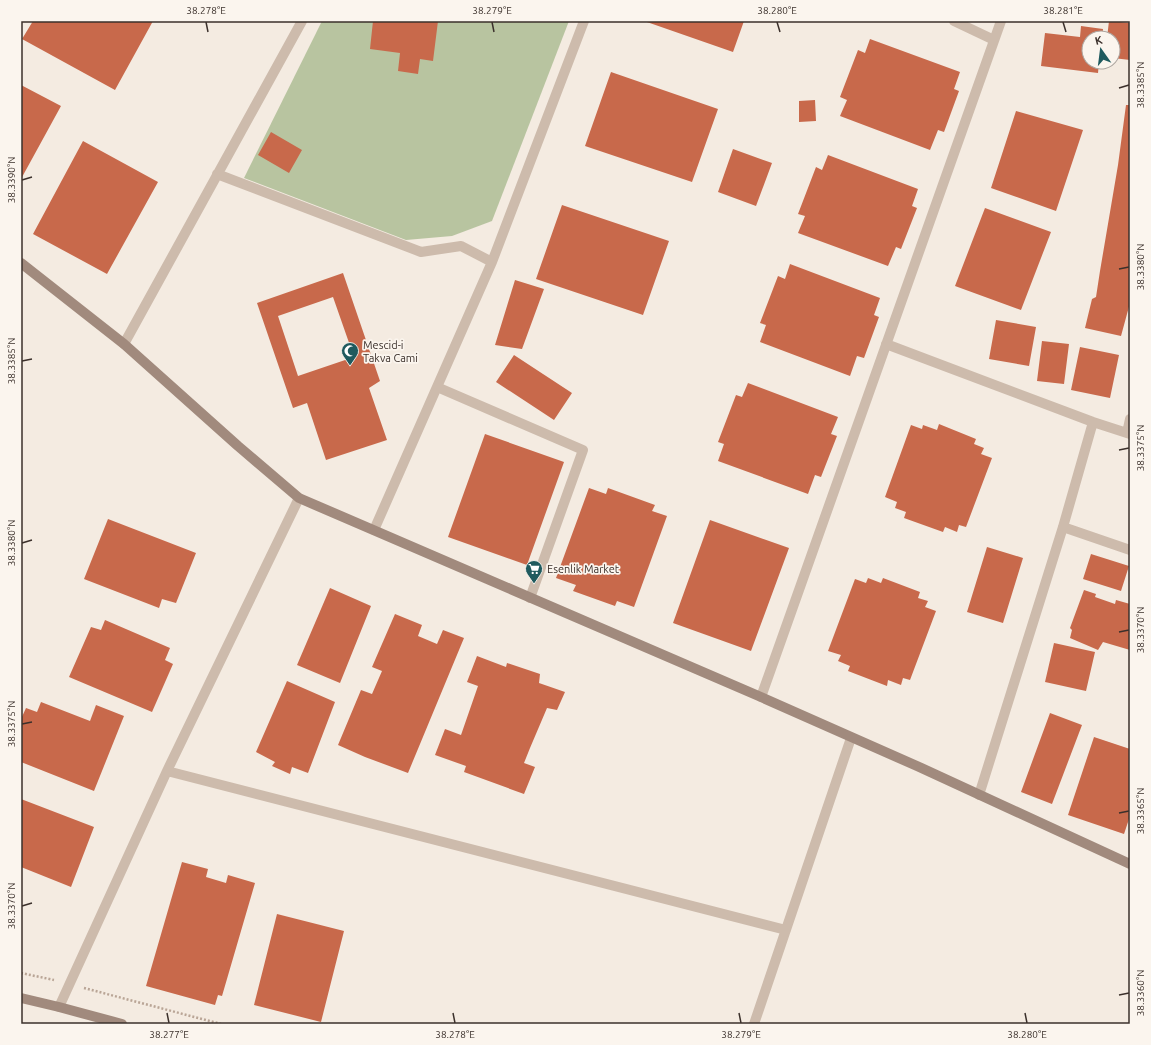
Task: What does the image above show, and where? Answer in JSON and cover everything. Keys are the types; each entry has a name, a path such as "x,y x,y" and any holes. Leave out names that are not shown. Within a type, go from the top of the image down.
{"street":[{"path":"124,344 302,21"},
{"path":"374,530 492,262 584,21"},
{"path":"954,21 994,40"},
{"path":"760,697 1001,21"},
{"path":"217,174 420,252 461,246 492,262"},
{"path":"21,263 124,344 298,498 760,697 1130,864"},
{"path":"886,344 1093,422 1129,433 1130,419"},
{"path":"437,387 583,450 530,598"},
{"path":"979,795 1063,527 1093,422"},
{"path":"59,1007 166,771 298,498"},
{"path":"1063,527 1130,550"},
{"path":"754,1024 851,738"},
{"path":"166,771 786,930"},
{"path":"21,998 122,1024"}],"path":[{"path":"21,973 69,984 221,1024"}],"green space":[{"path":"322,21 569,21 492,221 452,236 406,240 244,178"}],"building":[{"path":"33,21 153,21 115,90 22,39"},
{"path":"373,21 438,21 433,61 420,59 418,74 398,71 400,53 370,49"},
{"path":"644,21 744,21 733,52"},
{"path":"1109,21 1130,23 1130,60 1121,59 1121,30 1108,30"},
{"path":"1081,26 1103,29 1081,30 1081,70 1098,70 1098,73 1041,66 1045,33 1080,37"},
{"path":"870,39 960,72 954,89 959,91 944,132 938,130 930,150 840,116 847,100 840,97 858,50 865,53"},
{"path":"611,72 718,109 692,182 585,146"},
{"path":"21,85 61,106 21,179"},
{"path":"815,100 816,121 799,122 799,101"},
{"path":"1126,105 1130,105 1130,303 1121,336 1085,328 1092,299 1096,297 1118,165"},
{"path":"1016,111 1083,130 1056,211 991,188"},
{"path":"271,132 302,150 289,173 258,155"},
{"path":"83,141 158,182 107,274 33,234"},
{"path":"733,149 772,163 756,206 718,192"},
{"path":"828,155 918,189 912,206 917,208 901,249 896,247 888,266 798,233 805,216 798,214 816,167 822,170"},
{"path":"562,205 669,241 643,315 536,279"},
{"path":"985,208 1051,232 1021,310 955,286"},
{"path":"790,264 880,298 874,315 879,317 864,358 857,356 850,376 760,342 766,325 760,323 778,276 785,279"},
{"name":"Mescid-i Takva Cami","path":"343,273 380,381 369,388 387,440 326,460 307,403 293,408 257,303","holes":["333,297 354,357 298,376 278,316"]},
{"path":"515,280 544,289 522,349 495,345"},
{"path":"996,320 1036,327 1029,366 989,359"},
{"path":"1042,341 1069,344 1064,384 1037,381"},
{"path":"1080,347 1119,355 1110,398 1071,390"},
{"path":"514,355 572,393 554,420 496,382"},
{"path":"748,383 838,417 831,434 837,436 821,477 815,475 808,494 718,461 724,444 718,442 736,395 742,397"},
{"path":"939,424 976,439 974,444 984,448 981,454 992,458 966,527 959,525 957,532 945,527 943,532 904,518 906,512 895,508 897,502 885,497 911,425 922,429 923,425 937,430"},
{"path":"485,434 564,462 527,565 448,537"},
{"path":"589,488 606,494 608,488 655,505 652,511 667,516 634,607 617,601 615,606 573,591 576,585 556,578"},
{"path":"108,519 196,553 176,603 162,599 159,608 84,579"},
{"path":"710,520 789,548 751,651 673,623"},
{"path":"987,547 1023,558 1003,623 967,612"},
{"path":"1091,554 1129,566 1121,591 1083,579"},
{"path":"868,578 881,583 883,578 920,592 918,598 928,601 925,607 936,611 910,680 903,678 901,685 888,680 887,686 848,671 850,666 838,661 841,655 828,651 855,579 866,583"},
{"path":"330,588 371,606 340,683 297,665"},
{"path":"1084,590 1096,594 1095,597 1115,604 1116,600 1130,604 1130,650 1103,642 1098,650 1070,638 1072,630 1070,628"},
{"path":"395,614 422,625 418,636 437,644 443,630 464,638 408,773 338,745 361,690 372,694 382,671 372,667"},
{"path":"105,620 170,648 165,660 173,664 152,712 69,677 91,627 101,630"},
{"path":"1054,643 1095,652 1086,691 1045,682"},
{"path":"477,656 506,667 507,663 540,674 539,683 565,692 557,710 547,708 530,748 524,763 535,767 524,794 464,772 466,766 435,755 445,729 461,735 478,686 467,682"},
{"path":"287,681 335,702 308,773 292,767 290,774 272,766 275,762 256,752"},
{"path":"41,702 90,721 96,705 124,716 94,791 21,762 21,719 26,708 37,712"},
{"path":"1050,713 1082,725 1052,804 1021,792"},
{"path":"1094,737 1130,749 1130,816 1124,834 1068,815"},
{"path":"21,799 94,827 71,887 21,867"},
{"path":"182,862 208,869 206,877 226,883 228,875 255,883 222,996 218,995 215,1005 146,986"},
{"path":"277,914 344,931 321,1022 254,1005"}],"place":[{"name":"Mescid-i Takva Cami","path":"350,366"},
{"name":"Esenlik Market","path":"534,584"}]}
